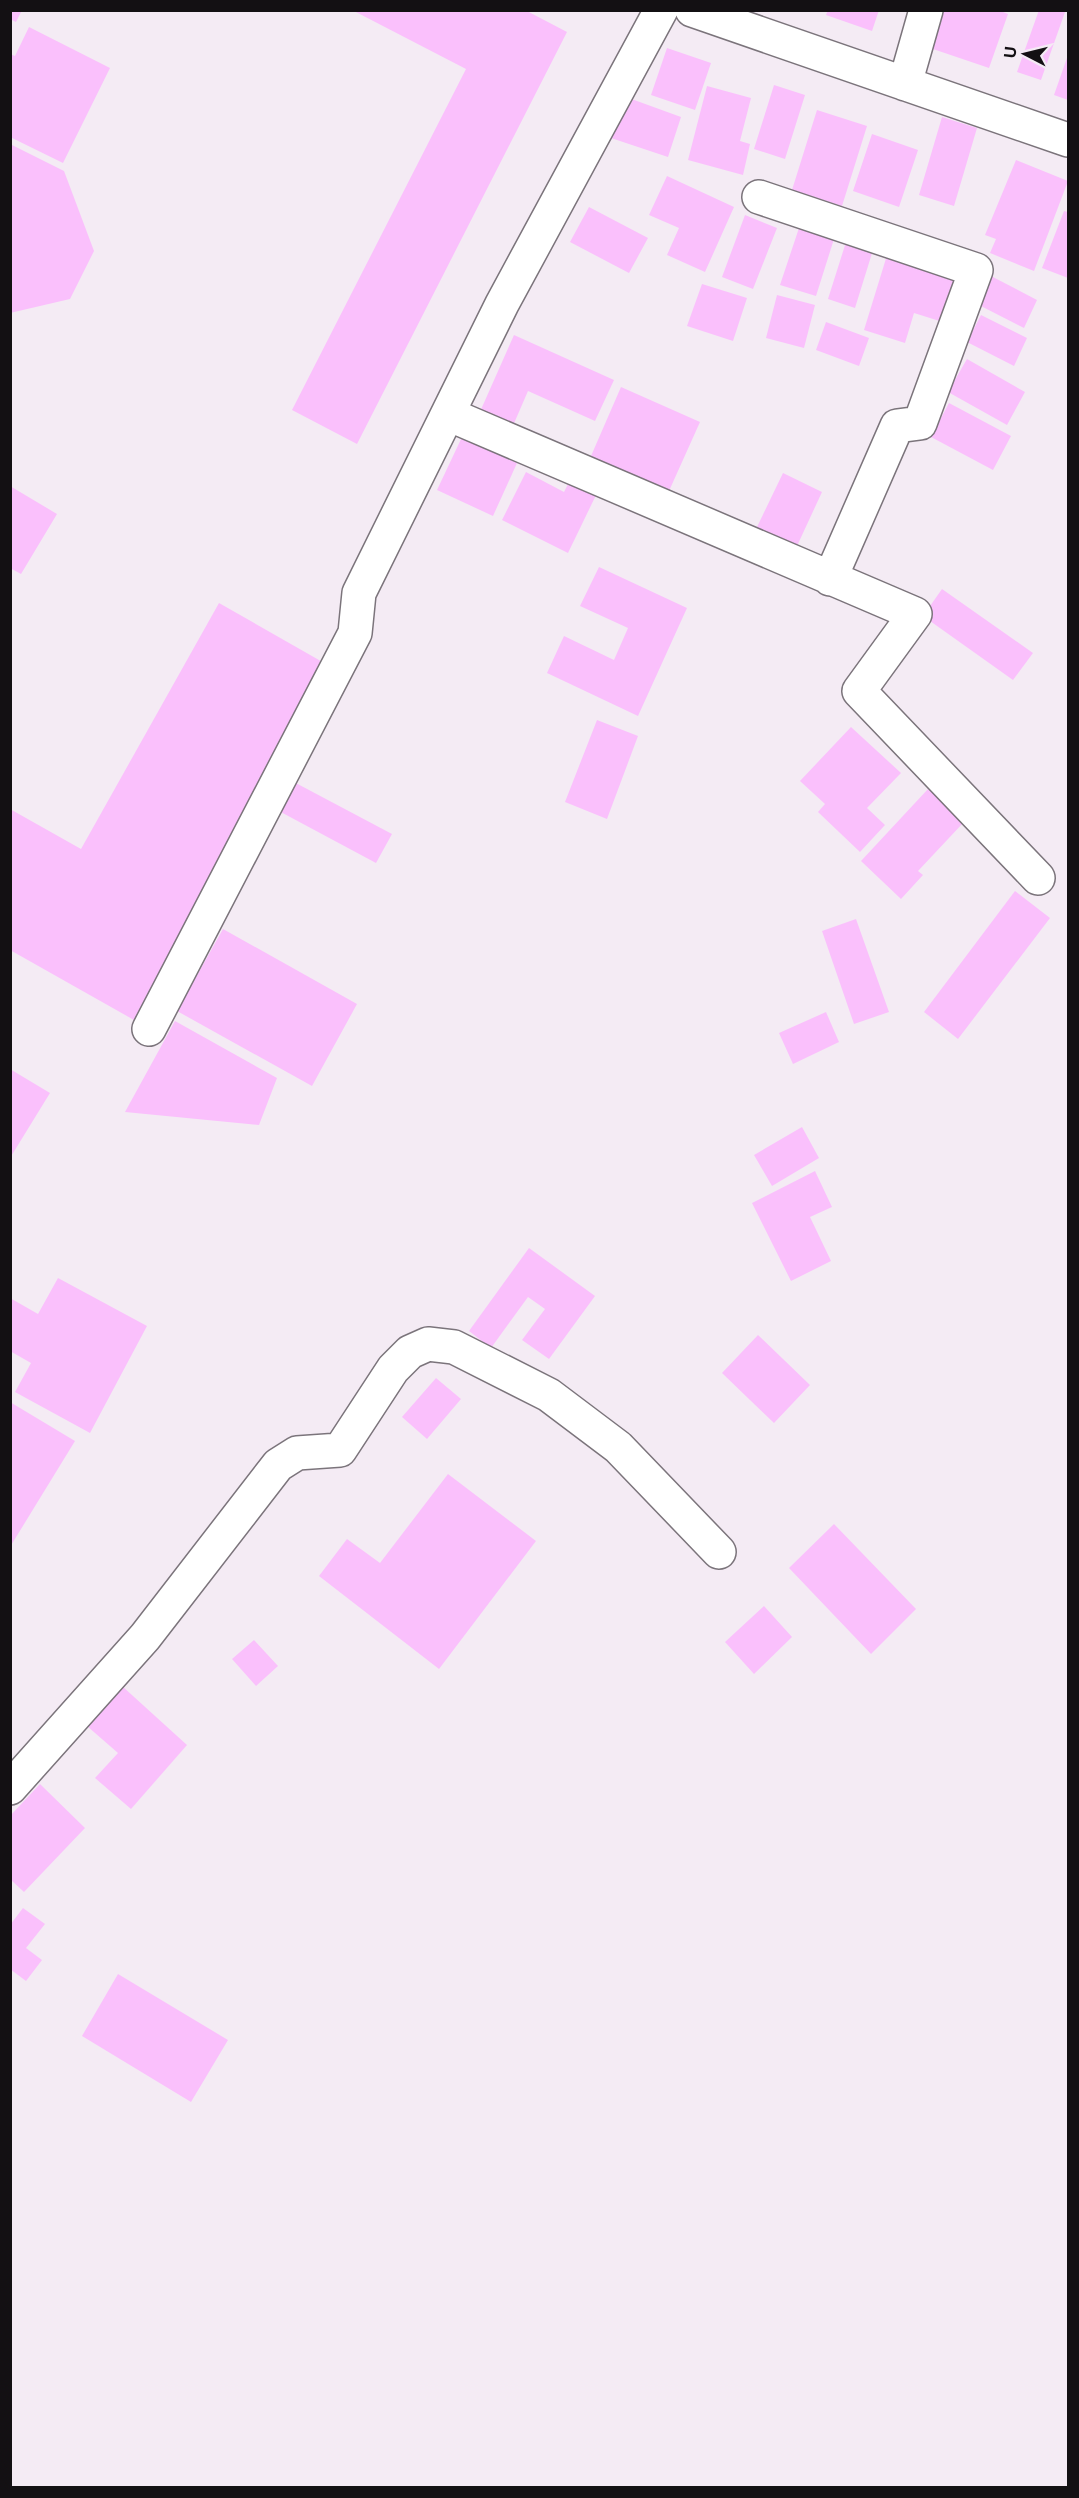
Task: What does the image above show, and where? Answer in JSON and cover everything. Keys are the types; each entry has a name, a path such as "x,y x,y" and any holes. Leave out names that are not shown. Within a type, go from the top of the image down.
{"street":[{"path":"149,1029 355,633 359,592 502,304 661,10"},
{"path":"692,10 1068,140"},
{"path":"905,84 926,10"},
{"path":"759,197 976,270 920,423 897,426 830,579"},
{"path":"448,414 915,614 859,690 1038,878"},
{"path":"10,1788 145,1637 278,1465 297,1453 340,1450 393,1369 410,1352 421,1346 454,1347 549,1395 618,1447 719,1552"}],"building":[{"path":"10,10 22,10 16,22 10,19"},
{"path":"352,10 525,10 567,32 357,444 292,410 466,69"},
{"path":"828,10 879,10 872,31 826,15"},
{"path":"943,10 998,10 1008,14 989,68 930,48"},
{"path":"1039,10 1065,12 1041,80 1017,72"},
{"path":"29,27 110,68 63,163 10,137 10,54 15,56"},
{"path":"667,48 711,63 695,110 651,95"},
{"path":"1068,55 1068,100 1054,95"},
{"path":"774,85 805,95 785,159 754,149"},
{"path":"707,86 751,98 740,141 750,144 743,175 688,160"},
{"path":"626,97 681,117 668,157 611,138"},
{"path":"817,110 867,126 842,206 792,190"},
{"path":"942,117 977,128 954,206 919,195"},
{"path":"872,134 918,150 899,207 853,191"},
{"path":"10,144 64,171 94,251 70,299 10,313"},
{"path":"1016,160 1068,181 1034,271 990,253 996,239 985,235"},
{"path":"667,176 734,207 705,272 667,255 679,228 649,215"},
{"path":"589,207 648,238 629,273 570,242"},
{"path":"1064,211 1068,212 1068,278 1042,268"},
{"path":"745,215 777,228 753,289 722,277"},
{"path":"799,228 834,239 816,296 780,285"},
{"path":"846,242 873,250 855,308 828,299"},
{"path":"888,252 964,275 949,324 914,313 905,343 864,330"},
{"path":"991,276 1037,300 1024,328 977,304"},
{"path":"702,284 747,298 733,341 687,326"},
{"path":"777,295 815,305 804,348 766,338"},
{"path":"981,315 1027,338 1014,366 967,342"},
{"path":"826,322 869,338 859,366 816,350"},
{"path":"514,335 614,380 595,421 528,391 512,428 479,414"},
{"path":"967,359 1025,392 1007,425 948,392"},
{"path":"621,387 700,422 669,491 591,456"},
{"path":"949,403 1011,436 993,470 931,437"},
{"path":"462,437 517,463 493,516 437,490"},
{"path":"526,472 564,492 571,478 598,491 568,553 502,520"},
{"path":"783,473 822,492 797,546 757,527"},
{"path":"10,486 57,514 21,574 10,568"},
{"path":"599,567 687,608 638,716 547,673 564,636 614,660 628,628 580,606"},
{"path":"942,589 1033,653 1013,680 923,616"},
{"path":"219,603 333,668 134,1020 10,950 10,809 81,849"},
{"path":"597,720 638,736 607,819 565,802"},
{"path":"851,727 901,773 867,808 885,825 860,852 818,812 825,804 800,781"},
{"path":"292,781 392,834 376,863 277,810"},
{"path":"928,789 964,822 918,871 923,875 901,899 861,861"},
{"path":"1015,891 1050,918 958,1039 924,1012"},
{"path":"856,919 889,1012 854,1024 822,931"},
{"path":"223,929 357,1004 312,1086 177,1011"},
{"path":"826,1012 839,1042 793,1064 779,1033"},
{"path":"175,1021 277,1078 259,1125 125,1112"},
{"path":"10,1069 50,1093 10,1158"},
{"path":"802,1127 819,1158 772,1186 754,1155"},
{"path":"815,1171 832,1207 810,1217 831,1261 791,1281 752,1203"},
{"path":"529,1248 595,1296 549,1359 522,1340 545,1309 528,1297 491,1348 469,1331"},
{"path":"58,1278 147,1326 90,1433 15,1392 31,1363 10,1351 10,1298 38,1314"},
{"path":"758,1335 810,1385 774,1423 722,1373"},
{"path":"436,1378 461,1399 427,1439 402,1417"},
{"path":"10,1402 75,1441 10,1547"},
{"path":"448,1474 536,1541 439,1669 319,1576 347,1539 380,1563"},
{"path":"834,1524 916,1609 871,1654 789,1568"},
{"path":"764,1606 792,1637 754,1674 725,1642"},
{"path":"254,1640 278,1666 256,1686 232,1659"},
{"path":"122,1686 187,1745 131,1809 95,1778 118,1753 87,1726"},
{"path":"40,1784 85,1828 24,1892 10,1879 10,1816"},
{"path":"23,1908 45,1924 26,1948 42,1960 26,1981 10,1969 10,1925"},
{"path":"118,1974 228,2040 191,2102 82,2036"}]}
